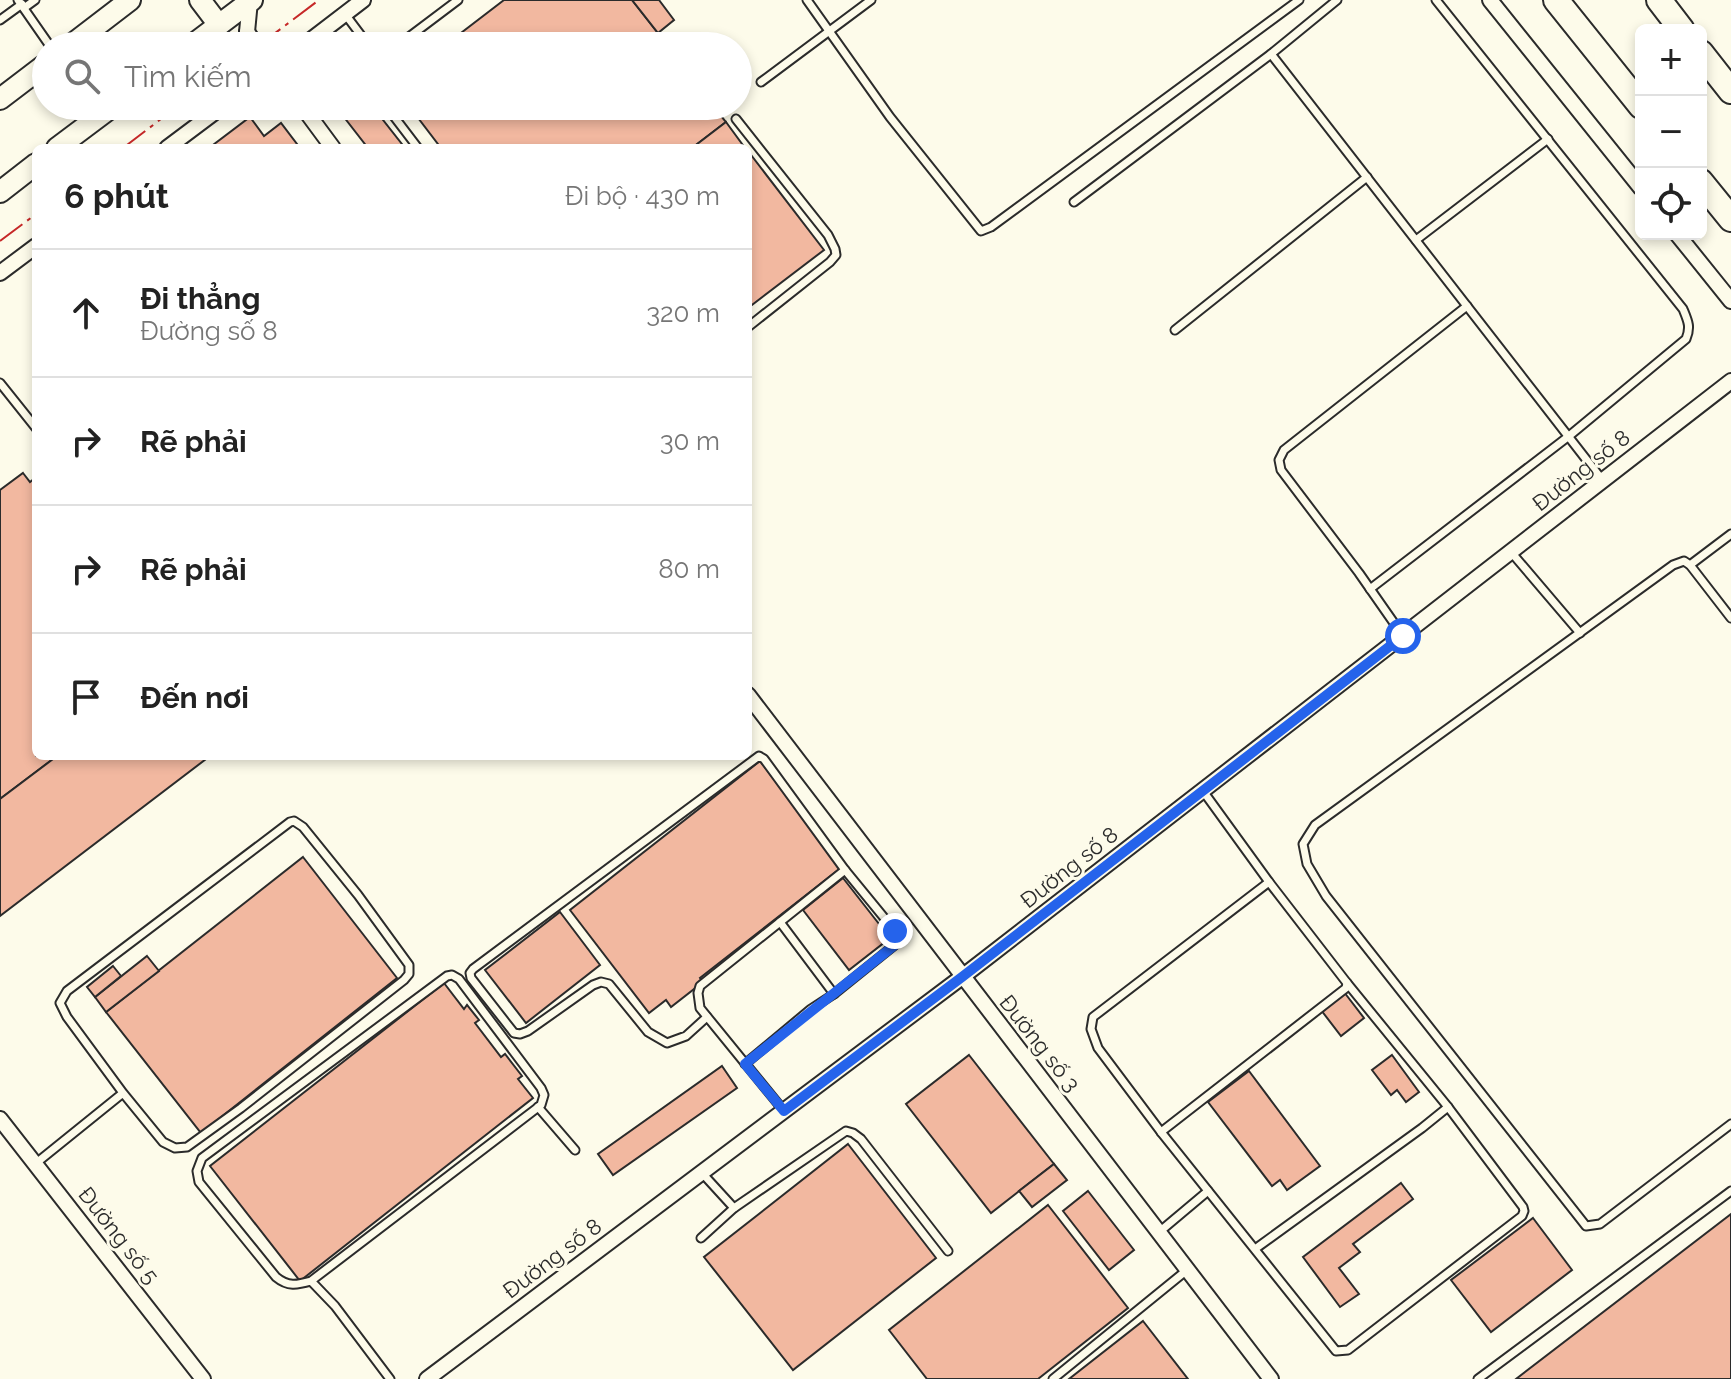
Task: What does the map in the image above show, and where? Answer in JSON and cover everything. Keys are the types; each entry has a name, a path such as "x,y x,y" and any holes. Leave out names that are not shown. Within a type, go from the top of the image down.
{"main road":[{"path":"88,32 130,0"},
{"path":"200,0 219,25"},
{"path":"210,32 250,0"},
{"path":"1556,0 1635,99"},
{"path":"1659,0 1677,24"},
{"path":"1707,61 1731,91"},
{"path":"0,99 32,75"},
{"path":"62,144 94,120"},
{"path":"0,192 32,167"},
{"path":"1707,189 1731,219"}],"street":[{"path":"219,25 247,32 250,0"},
{"path":"321,32 363,0"},
{"path":"1490,0 1635,181"},
{"path":"172,144 204,120"},
{"path":"312,120 330,144"},
{"path":"1682,240 1731,301"},
{"path":"0,273 32,249"},
{"name":"Đường số 8","path":"427,1379 962,977 1731,381"},
{"name":"Đường số 3","path":"752,700 1271,1379"},
{"name":"Đường số 5","path":"0,1119 203,1379"}],"lane":[{"path":"0,20 21,4 35,0"},
{"path":"416,32 458,0"},
{"path":"807,0 890,117 981,231 991,227 1299,0"},
{"path":"761,82 871,0"},
{"path":"1074,202 1271,54 1337,0"},
{"path":"1370,589 1569,436 1686,339 1689,323 1683,309 1436,0"},
{"path":"21,4 40,32"},
{"path":"345,14 358,32"},
{"path":"1271,54 1603,481"},
{"path":"397,120 415,144"},
{"path":"737,120 828,235 836,255 752,324"},
{"path":"1416,240 1548,139"},
{"path":"1175,330 1367,177"},
{"path":"1403,636 1281,470 1279,460 1284,450 1467,306"},
{"path":"0,383 32,423"},
{"path":"1690,565 1731,534"},
{"path":"1511,552 1580,633"},
{"path":"1731,618 1690,565 1684,561 1673,565 1315,825 1303,844 1307,864 1326,896 1586,1226 1600,1224 1731,1124"},
{"path":"707,1017 686,1036 667,1043 648,1032 609,984 601,982 528,1031 514,1033 470,973 759,756 898,938 896,944 745,1064"},
{"path":"1203,791 1269,882 1448,1107 1523,1207 1522,1216 1348,1350 1336,1351 1161,1132 1098,1048 1091,1029 1093,1017 1269,882"},
{"path":"294,821 303,827 358,895 409,965 409,974 254,1098 187,1147 175,1148 163,1142 123,1093 67,1017 60,1003 67,991 294,821"},
{"path":"784,1111 700,1008 698,993 700,986 845,870"},
{"path":"780,922 834,994"},
{"path":"452,975 459,979 541,1088 544,1095 541,1105 311,1281 283,1284 276,1277 199,1182 197,1171 202,1158 452,975"},
{"path":"1161,1132 1346,988 1347,983"},
{"path":"35,1164 123,1093"},
{"path":"538,1107 575,1150"},
{"path":"1255,1249 1448,1107"},
{"path":"701,1238 734,1208 846,1131 861,1139 948,1251"},
{"path":"702,1173 734,1208"},
{"path":"1158,1233 1208,1191"},
{"path":"1478,1379 1731,1191"},
{"path":"1053,1379 1187,1270"},
{"path":"311,1281 335,1306 390,1379"}],"building":[{"path":"504,0 632,0 657,32 462,32"},
{"path":"632,0 659,0 674,20 657,32"},
{"path":"246,120 252,120 264,136 281,123 297,144 214,144"},
{"path":"346,120 383,120 402,144 365,144"},
{"path":"420,120 726,122 697,144 438,144"},
{"path":"726,122 742,144 697,144"},
{"path":"752,156 824,250 752,305"},
{"path":"23,473 30,482 32,480 32,760 52,760 0,799 0,490"},
{"path":"52,760 205,760 0,916 0,799"},
{"path":"760,761 842,867 700,978 703,982 671,1007 666,1000 649,1013 570,910"},
{"path":"303,857 397,978 201,1133 106,1012"},
{"path":"843,878 890,938 849,970 803,910"},
{"path":"560,912 600,965 526,1023 485,970"},
{"path":"147,956 159,971 106,1012 95,997"},
{"path":"113,966 121,976 95,997 87,987"},
{"path":"444,983 464,1009 467,1005 479,1020 475,1023 501,1057 505,1054 522,1076 518,1079 533,1098 300,1281 210,1166"},
{"path":"1344,992 1364,1018 1341,1036 1321,1010"},
{"path":"969,1055 1054,1164 991,1213 906,1104"},
{"path":"1392,1055 1419,1092 1406,1102 1397,1090 1391,1095 1372,1070"},
{"path":"722,1066 737,1088 613,1175 598,1154"},
{"path":"1249,1071 1320,1166 1287,1190 1280,1180 1272,1186 1208,1102"},
{"path":"848,1144 936,1258 793,1370 704,1257"},
{"path":"1054,1164 1067,1180 1032,1207 1019,1191"},
{"path":"1401,1183 1413,1199 1353,1244 1360,1252 1339,1268 1359,1294 1340,1307 1303,1257"},
{"path":"1088,1191 1134,1250 1109,1270 1063,1211"},
{"path":"1048,1205 1128,1308 1038,1379 927,1379 889,1330"},
{"path":"1731,1214 1731,1379 1516,1379"},
{"path":"1533,1218 1572,1270 1491,1332 1451,1280"},
{"path":"1143,1321 1188,1379 1069,1379"}],"power":[{"path":"277,32 319,0"},
{"path":"128,144 160,120"},
{"path":"0,241 32,217"}],"route":[{"path":"895,931 898,938 896,944 745,1064 784,1111 1403,636"}]}
